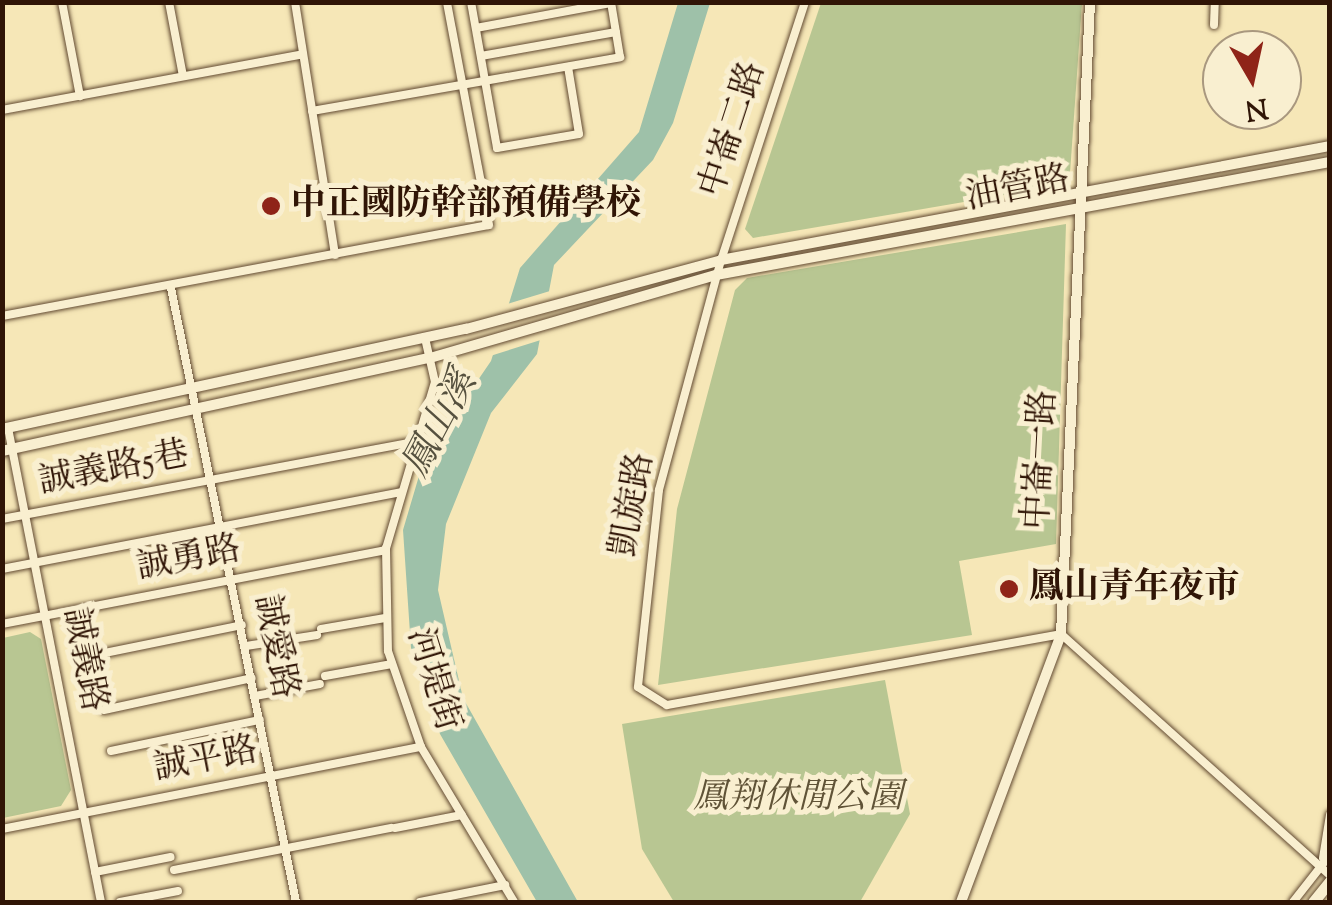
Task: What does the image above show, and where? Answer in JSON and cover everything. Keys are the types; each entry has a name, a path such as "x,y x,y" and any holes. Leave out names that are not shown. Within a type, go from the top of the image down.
{"main road":[{"path":"1313,902 1330,878"}],"street":[{"path":"62,2 80,96"},
{"path":"169,2 183,76"},
{"path":"294,2 335,256"},
{"path":"3,313 171,288 489,225 448,2"},
{"path":"471,2 498,148 579,134 568,66"},
{"name":"中崙二路","path":"716,276 806,2"},
{"name":"中崙一路","path":"960,902 1060,634 1090,2"},
{"path":"1214,25 1215,2"},
{"path":"312,111 620,57 611,3 476,28"},
{"path":"481,56 616,32"},
{"path":"2,110 302,54"},
{"name":"油管路","path":"716,276 1330,146"},
{"name":"油管路","path":"721,260 1330,162"},
{"path":"5,429 466,329 721,260"},
{"path":"8,450 430,358 716,276"},
{"name":"凱旋路","path":"716,276 659,490 638,673 644,696 667,705 1060,634"},
{"name":"誠愛路","path":"171,288 296,902"},
{"name":"河堤街","path":"425,338 435,382 413,442 386,550 385,618 392,664 421,747 514,902"},
{"name":"誠義路","path":"5,429 36,563 101,902"},
{"name":"誠義路5巷","path":"2,519 413,442"},
{"path":"2,569 400,492"},
{"name":"誠勇路","path":"2,624 386,550"},
{"path":"246,646 385,618"},
{"path":"85,657 242,625"},
{"path":"1060,634 1330,878"},
{"path":"256,696 392,664"},
{"path":"104,710 252,678"},
{"path":"111,750 260,720"},
{"name":"誠平路","path":"2,829 421,747"},
{"path":"174,870 462,815"},
{"path":"1321,867 1330,815"},
{"path":"1293,902 1330,854"},
{"path":"95,872 170,857"},
{"path":"420,902 505,886"},
{"path":"120,902 178,892"}],"green space":[{"path":"821,3 1082,3 1070,173 1058,186 753,238 745,229"},
{"path":"1066,224 1056,544 959,561 972,635 658,685 677,509 735,290 747,278"},
{"path":"30,632 41,639 71,790 61,806 3,818 3,638"},
{"name":"鳳翔休閒公園","path":"885,680 910,814 860,902 674,902 642,849 622,724"}],"shaded area":[{"path":"678,3 710,3 673,123 653,160 554,265 537,354 491,413 446,524 438,590 463,698 578,902 537,902 440,734 411,648 403,530 424,459 491,361 520,268 639,132"}],"pier":[{"path":"550,291 544,339 487,357 501,306"}],"place":[{"name":"中正國防幹部預備學校","path":"271,206"},
{"name":"鳳山青年夜市","path":"1009,589"}],"water label":[{"name":"鳳山溪","path":"442,425"}]}
